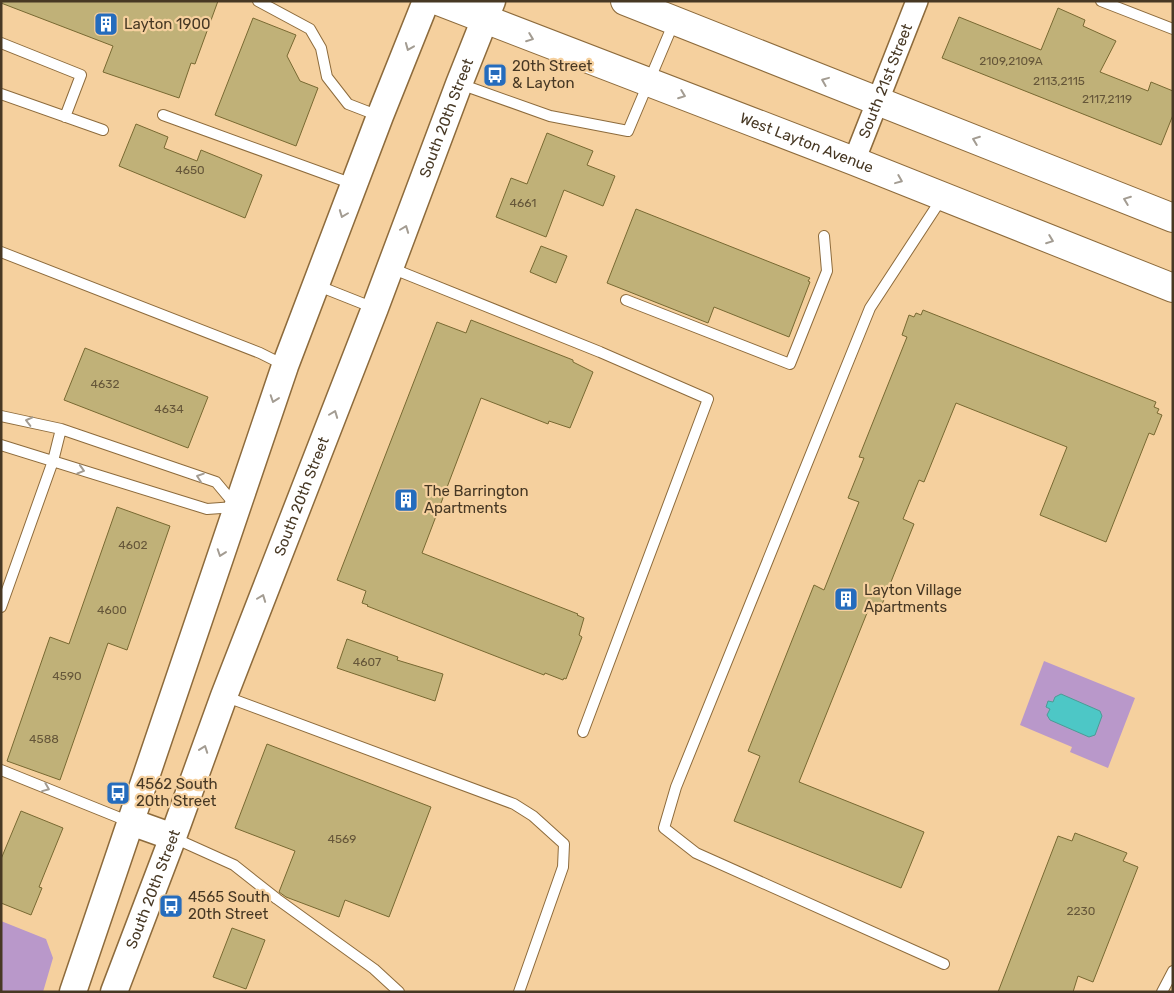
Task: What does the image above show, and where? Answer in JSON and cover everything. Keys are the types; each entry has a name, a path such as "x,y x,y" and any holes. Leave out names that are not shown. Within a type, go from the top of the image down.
{"main road":[{"name":"West Layton Avenue","path":"438,1 488,11 648,82 854,161 942,198 1173,288"},
{"path":"625,1 1173,218"}],"street":[{"path":"73,992 285,366 426,1"},
{"name":"South 21st Street","path":"854,161 917,1"},
{"name":"South 20th Street","path":"114,992 224,696 488,11"},
{"path":"131,822 173,837"}],"lane":[{"path":"258,1 310,30 322,48 327,77 348,104 380,116"},
{"path":"1102,1 1173,29"},
{"path":"459,84 550,116 628,131 674,21"},
{"path":"1,43 81,75 65,117"},
{"path":"1,94 104,130"},
{"path":"163,115 354,184"},
{"path":"942,198 870,308 676,787 664,828 696,853 944,964"},
{"path":"626,300 790,364 827,270 824,236"},
{"path":"1,252 260,353 285,366"},
{"path":"390,268 600,352 708,399 583,732"},
{"path":"316,285 375,308"},
{"path":"1,416 61,429 216,482 237,506"},
{"path":"1,607 53,461 61,429"},
{"path":"1,445 207,509 237,506"},
{"path":"224,696 514,804 533,816 564,844 563,867 519,992"},
{"path":"1,770 131,822"},
{"path":"173,837 234,865 277,900 374,968 398,992"},
{"path":"1162,992 1173,971"}],"shaded area":[{"path":"1044,661 1135,698 1108,768 1070,752 1072,747 1020,725"},
{"path":"1,921 46,939 53,958 43,992 1,992"}],"water":[{"path":"1061,694 1100,711 1102,716 1095,735 1089,737 1050,720 1047,715 1050,709 1046,707 1048,701 1053,702 1055,697"}],"building":[{"path":"2,1 218,1 195,64 191,63 179,98 103,72 113,46 1,3"},
{"path":"1058,8 1085,20 1083,26 1116,41 1100,72 1148,91 1151,82 1173,91 1173,115 1161,145 942,58 959,17 1041,50"},
{"path":"253,18 296,35 287,56 300,81 318,88 296,146 215,115"},
{"path":"136,124 168,137 164,148 197,161 201,150 262,175 245,218 119,166"},
{"path":"547,133 593,151 587,165 615,176 603,206 564,190 546,237 496,217 511,178 527,184"},
{"path":"636,209 810,278 789,337 714,307 708,323 607,283"},
{"path":"541,246 567,256 556,283 530,272"},
{"name":"Layton Village Apartments","path":"923,310 1156,402 1154,407 1159,409 1157,413 1162,415 1154,435 1149,433 1106,542 1040,515 1067,447 956,403 924,482 919,480 903,519 914,524 879,612 869,608 799,782 924,832 901,888 734,821 760,756 748,751 814,585 824,590 859,502 848,498 864,458 859,457 907,337 902,335 909,315 914,317 916,313 921,315"},
{"name":"The Barrington Apartments","path":"471,320 573,360 573,362 593,372 570,428 549,421 548,424 481,398 422,553 584,618 579,635 582,637 566,679 564,678 563,680 545,673 544,675 367,606 362,603 366,591 337,580 437,322 466,333"},
{"path":"85,348 208,397 188,448 64,400"},
{"path":"117,507 170,526 127,650 108,643 60,780 7,761 50,637 69,644"},
{"path":"347,639 398,657 397,660 443,674 435,701 337,668"},
{"path":"267,744 431,807 389,917 345,900 339,917 286,897 279,892 295,851 235,828"},
{"path":"21,811 63,828 39,887 42,888 31,915 1,903 1,859"},
{"path":"1075,833 1127,853 1123,861 1138,867 1093,982 1078,976 1073,992 998,992 1058,836 1072,841"},
{"path":"232,928 265,940 246,989 213,977"}],"place":[{"name":"Layton 1900","path":"106,24"},
{"name":"20th Street & Layton","path":"495,75"},
{"name":"The Barrington Apartments","path":"406,500"},
{"name":"Layton Village Apartments","path":"846,599"},
{"name":"4562 South 20th Street","path":"118,793"},
{"name":"4565 South 20th Street","path":"171,906"}]}
